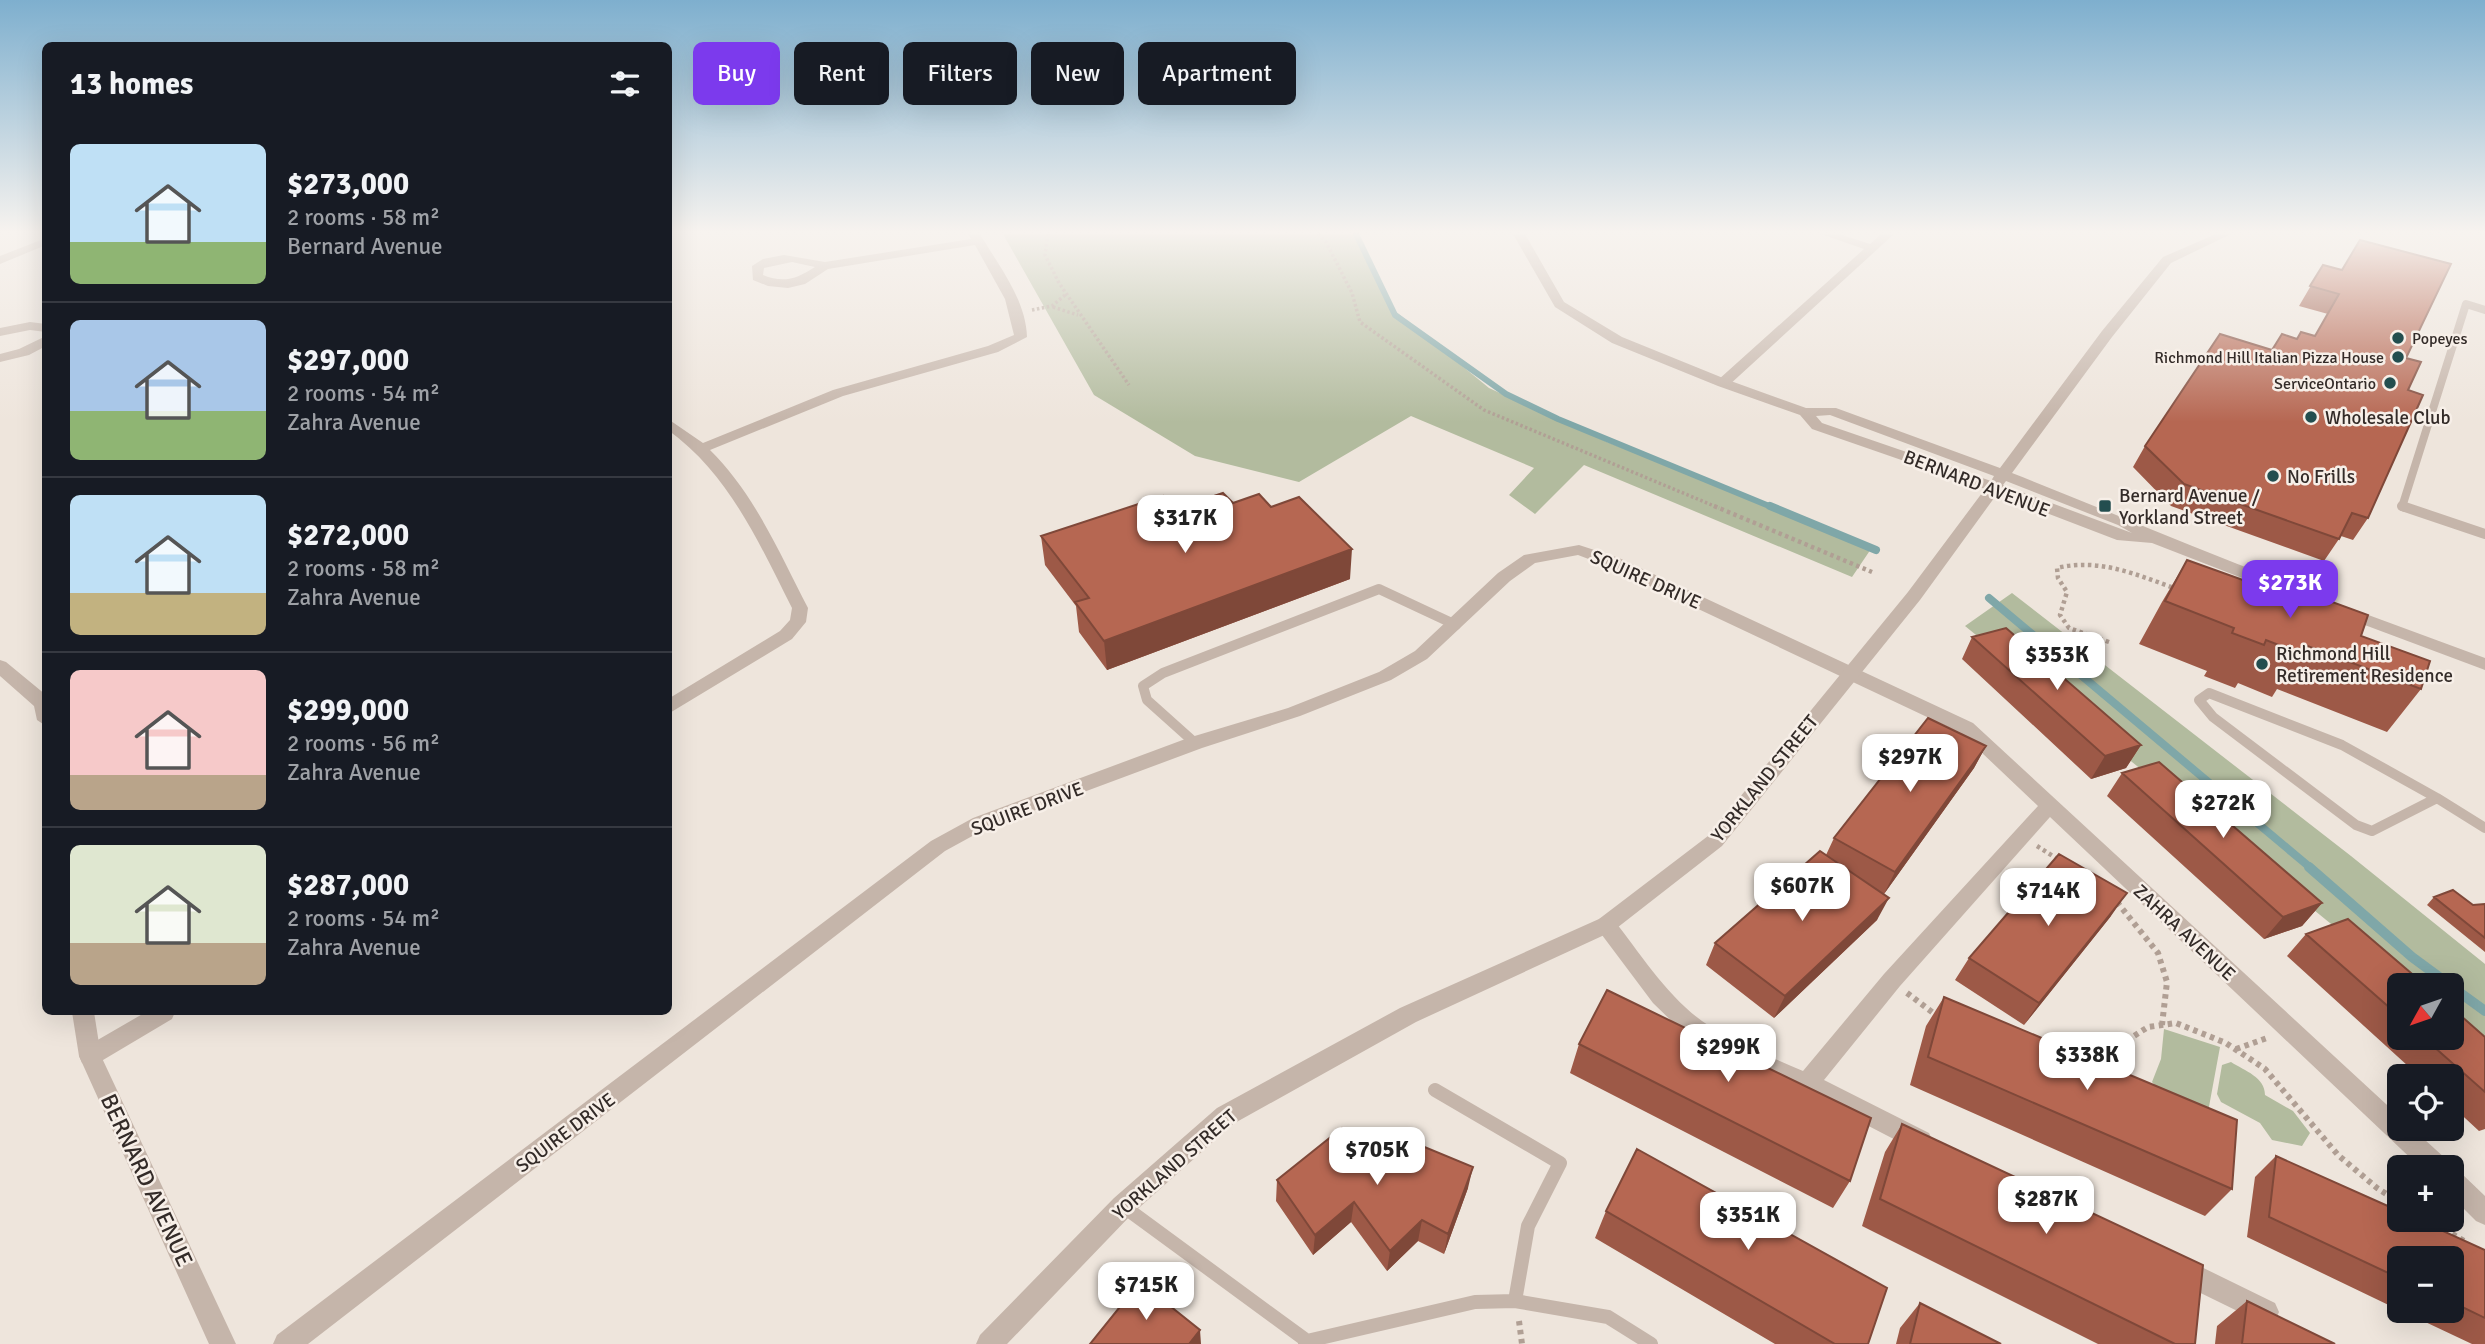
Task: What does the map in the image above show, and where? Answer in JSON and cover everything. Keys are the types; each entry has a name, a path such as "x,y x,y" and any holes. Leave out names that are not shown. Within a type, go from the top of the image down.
{"street":[{"path":"703,448 838,393 1008,344 1021,337 1022,330 1008,297"},
{"name":"BERNARD AVENUE","path":"1555,297 1559,304 1617,340 1723,383 1805,412 1817,426 1950,470 1996,482 2123,537 2156,539 2296,593"},
{"path":"1723,383 1818,297"},
{"name":"YORKLAND STREET","path":"989,1344 1123,1206 1225,1116 1408,1016 1606,925 1716,841 1914,596 1996,482 2137,297"},
{"path":"0,332 30,326 42,328"},
{"path":"0,358 24,352 42,342"},
{"path":"672,426 703,448 736,492 800,608 798,622 786,635 672,706"},
{"name":"SQUIRE DRIVE","path":"286,1344 938,846 980,823 1195,743 1294,712 1385,676 1422,655 1504,577 1530,559 1579,550 1613,562 1850,673"},
{"path":"2334,607 2485,664"},
{"path":"0,666 42,702"},
{"name":"ZAHRA AVENUE","path":"1850,673 1967,728 2424,1155"},
{"path":"1807,1083 1892,980 2050,805"},
{"path":"1606,925 1661,996 1693,1027 1743,1056 1807,1083 1947,1154"},
{"name":"BERNARD AVENUE","path":"83,1015 90,1056 223,1344"},
{"path":"90,1056 159,1015"},
{"path":"2464,1193 2485,1213"},
{"path":"2156,1258 2281,1319"}],"lane":[{"path":"2485,310 2466,304 2402,507 2485,534"},
{"path":"1195,743 1147,700 1143,686 1163,673 1379,589 1456,625"},
{"path":"2437,798 2372,831 2357,825 2224,725 2199,700 2209,693 2322,736 2437,798 2485,828"},
{"path":"1435,1090 1560,1163 1528,1226 1515,1301"},
{"path":"1123,1206 1306,1343 1475,1302 1515,1301 1608,1317 1651,1344"}],"path":[{"path":"1017,313 1052,306 1063,297"},
{"path":"1066,297 1129,385"},
{"path":"1353,297 1360,322 1484,411 1872,572"},
{"path":"1052,306 1079,315"},
{"path":"2109,642 2069,628 2060,615 2067,592 2058,578 2057,568 2074,562 2120,568 2180,590"},
{"path":"2021,837 2066,865"},
{"path":"2109,894 2131,916 2158,953 2167,982 2162,1025"},
{"path":"1892,980 1930,1012 1941,1017"},
{"path":"2062,1055 2104,1055 2148,1027 2176,1023 2235,1049 2266,1069 2338,1155 2387,1194"},
{"path":"2235,1049 2291,1030"},
{"path":"2450,1232 2477,1248"}],"green space":[{"path":"1038,297 1385,297 1389,306 1489,388 1607,442 1873,546 1852,577 1584,465 1535,514 1509,495 1534,468 1411,416 1299,482 1195,456 1094,395"},
{"path":"2012,593 2351,856 2485,964 2485,1049 2464,1032 2464,973 2391,973 1965,626"},
{"path":"2164,1029 2220,1047 2208,1112 2163,1094 2152,1082 2161,1059"},
{"path":"2231,1062 2258,1079 2265,1095 2293,1111 2310,1133 2302,1146 2272,1140 2260,1123 2221,1102 2217,1094 2222,1065"}],"building":[{"path":"2337,297 2435,297 2406,358 2421,362 2408,390 2423,395 2368,518 2352,513 2339,539 2184,484 2145,446 2220,334 2272,350 2282,334 2297,339 2301,332 2315,336"},
{"path":"1223,493 1233,503 1259,494 1271,507 1299,497 1352,549 1104,641 1075,602 1089,598 1041,536 1163,496 1175,509"},
{"path":"2187,560 2254,584 2258,575 2368,615 2361,636 2430,661 2421,689 2305,645 2302,654 2266,640 2264,645 2232,633 2234,628 2165,601"},
{"path":"2006,628 2141,745 2105,756 1972,637"},
{"path":"1928,718 1986,746 1895,872 1834,838"},
{"path":"2159,762 2322,903 2283,917 2122,773"},
{"path":"1820,851 1889,898 1785,996 1715,943"},
{"path":"2059,854 2127,893 2039,1003 1969,958"},
{"path":"2453,890 2473,905 2485,904 2485,938 2434,897"},
{"path":"2348,919 2411,973 2387,973 2387,1005 2306,934"},
{"path":"1607,990 1871,1118 1850,1181 1579,1044"},
{"path":"1944,997 2237,1120 2232,1189 1928,1057"},
{"path":"2464,1019 2485,1037 2485,1092 2464,1073 2464,1064 2453,1064 2438,1050 2464,1050"},
{"path":"1902,1124 2203,1265 2195,1344 2175,1344 1880,1199"},
{"path":"1342,1128 1390,1166 1410,1141 1473,1167 1448,1234 1422,1220 1390,1251 1354,1202 1315,1235 1277,1180"},
{"path":"1637,1149 1887,1288 1868,1344 1835,1344 1606,1211"},
{"path":"2276,1156 2387,1206 2387,1232 2445,1232 2485,1250 2485,1318 2464,1308 2464,1246 2387,1246 2387,1272 2269,1217"},
{"path":"1140,1282 1200,1330 1189,1344 1090,1344"},
{"path":"2247,1301 2335,1344 2242,1344"},
{"path":"1920,1303 2001,1344 1910,1344"}],"waterway":[{"path":"1386,297 1395,315 1506,394 1558,419 1774,508"},
{"path":"1770,506 1876,550"},
{"path":"1989,598 2312,869"},
{"path":"2309,867 2434,973"},
{"path":"2464,996 2485,1011"}],"place":[{"name":"Popeyes","path":"2398,338"},
{"name":"Richmond Hill Italian Pizza House","path":"2398,357"},
{"name":"ServiceOntario","path":"2390,383"},
{"name":"Wholesale Club","path":"2311,417"},
{"name":"No Frills","path":"2273,476"},
{"name":"Bernard Avenue / Yorkland Street","path":"2105,506"},
{"name":"Richmond Hill Retirement Residence","path":"2262,664"}]}
